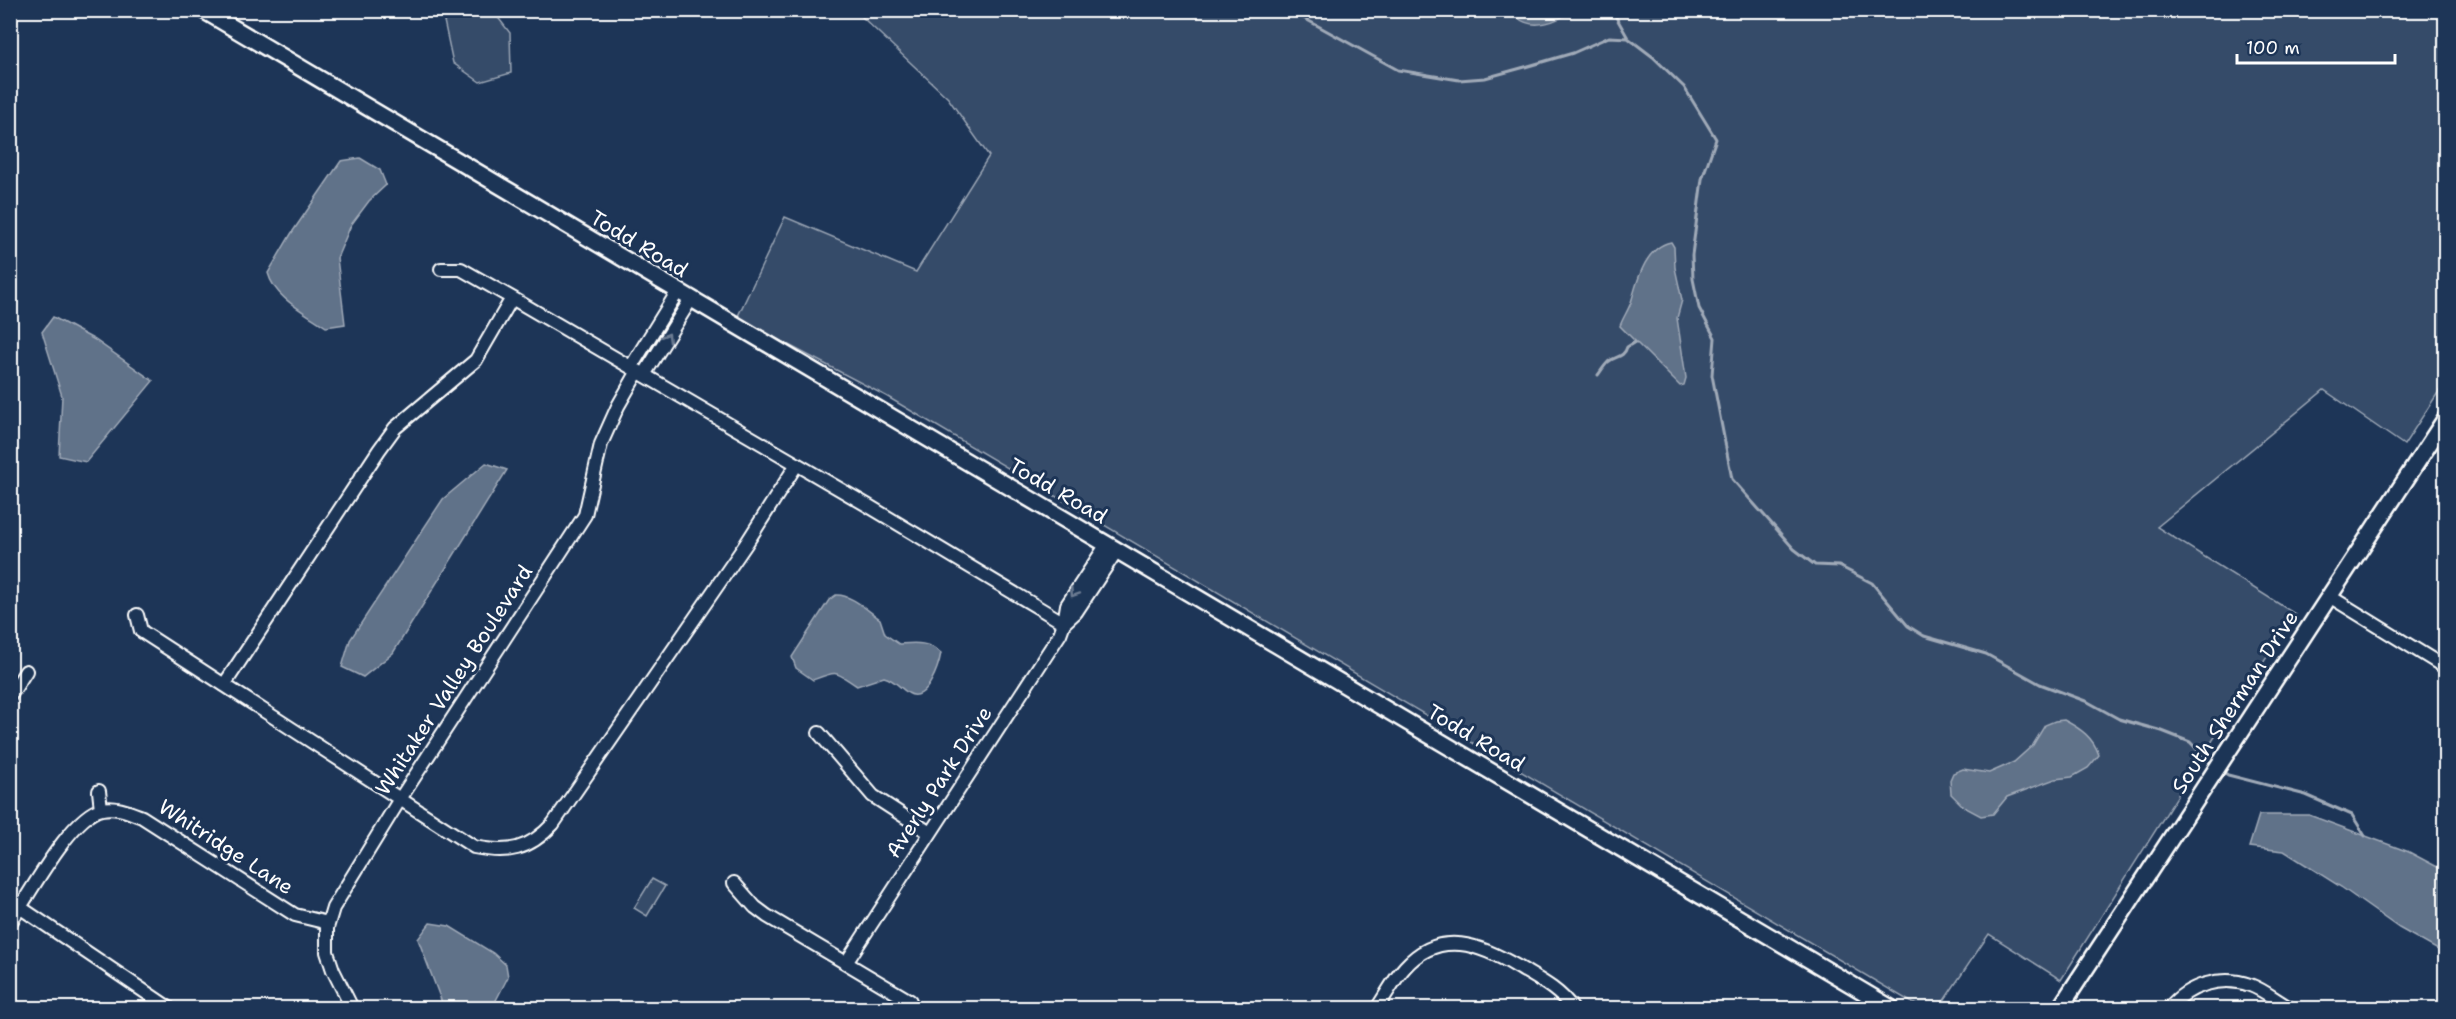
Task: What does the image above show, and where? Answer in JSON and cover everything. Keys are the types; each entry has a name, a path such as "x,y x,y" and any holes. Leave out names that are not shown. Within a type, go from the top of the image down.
{"street":[{"name":"Todd Road","path":"203,10 1891,1008"},
{"path":"441,269 461,269 797,464 1064,623"},
{"name":"Whitaker Valley Boulevard","path":"352,1008 328,956 326,938 335,903 585,515 601,444 618,406 684,295"},
{"path":"224,685 395,428 476,360 512,298"},
{"name":"South Sherman Drive","path":"2060,1008 2445,418"},
{"path":"136,615 141,631 474,847 494,851 519,849 539,838 553,824 746,544 797,464"},
{"name":"Averly Park Drive","path":"846,963 1060,634 1067,605 1112,548"},
{"path":"2329,596 2445,668"},
{"path":"10,696 26,671"},
{"path":"819,733 873,796 930,833"},
{"path":"10,923 70,834 86,816 102,809 99,791"},
{"name":"Whitridge Lane","path":"102,809 116,808 142,817 295,915 328,923"},
{"path":"734,883 755,907 767,916 910,1001"},
{"path":"21,908 169,1008"},
{"path":"1377,1008 1401,971 1423,953 1446,944 1464,944 1485,949 1549,986 1572,1008"},
{"path":"2169,1008 2197,987 2226,981 2251,986 2290,1008"}],"shaded area":[{"path":"1515,10 1572,11 1553,21 1531,24 1518,18"},
{"path":"439,11 493,11 510,33 511,73 480,82 453,63 443,16"},
{"path":"867,11 2445,11 2445,382 2404,445 2324,390 2157,527 2295,614 2061,980 1989,934 1939,1008 1921,1008 886,396 737,318 785,217 916,272 989,156 948,98 862,17"},
{"path":"360,158 380,170 386,185 369,201 351,225 337,258 345,324 326,327 284,298 268,273 291,234 341,161"},
{"path":"1671,242 1674,247 1675,268 1682,300 1677,318 1686,378 1684,385 1680,386 1620,326 1630,306 1644,264 1655,250"},
{"path":"53,317 95,340 153,381 86,462 59,456 62,396 42,332"},
{"path":"486,463 507,470 393,653 363,677 342,667 350,640 443,499"},
{"path":"836,595 848,597 880,619 885,634 899,644 916,643 931,646 941,653 935,674 926,689 915,695 908,693 884,677 857,686 836,674 813,680 796,668 792,657 829,600"},
{"path":"2064,720 2086,734 2099,755 2088,768 2072,777 2055,779 2007,797 1993,814 1981,816 1964,807 1951,794 1950,780 1953,773 1963,769 1989,773 2014,762 2033,745 2045,725"},
{"path":"2259,815 2309,815 2409,852 2445,871 2445,954 2399,928 2284,851 2249,847"},
{"path":"652,879 665,886 647,916 634,908"},
{"path":"430,923 449,926 493,953 506,965 508,977 492,1008 444,1008 418,939"}],"waterway":[{"path":"1289,10 1398,70 1459,80 1485,78 1525,67 1573,53 1609,37 1628,38 1653,57 1684,87 1716,139 1702,179 1692,255 1693,279 1699,308 1715,338 1712,375 1732,479 1794,549 1815,565 1839,566 1872,583 1908,626 1924,636 1986,654 2040,684 2088,702 2119,719 2162,731 2190,742 2212,765"},
{"path":"1612,10 1628,38"},
{"path":"1598,375 1608,362 1622,355 1627,347 1635,342"},
{"path":"2220,770 2228,775 2306,795 2352,815 2365,836"}]}
